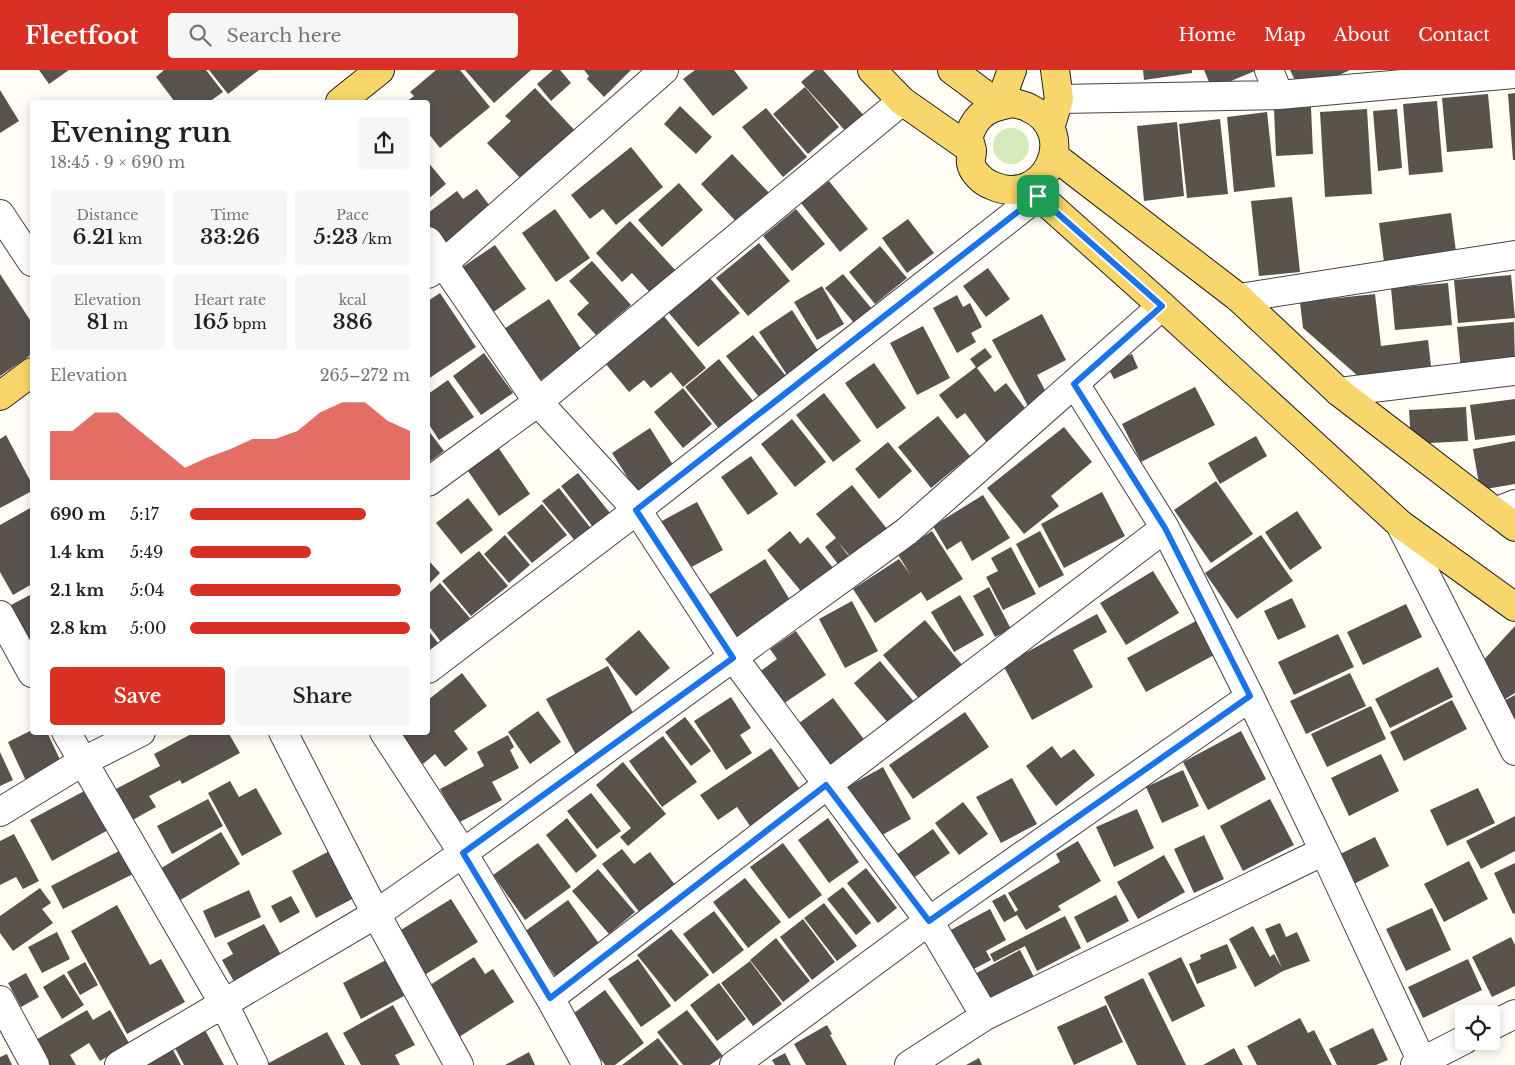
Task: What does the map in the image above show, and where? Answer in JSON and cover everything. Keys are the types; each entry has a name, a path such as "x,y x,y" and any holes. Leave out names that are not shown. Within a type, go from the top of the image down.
{"main road":[{"path":"342,100 380,70"},
{"path":"872,70 902,101 972,150"},
{"path":"952,70 1000,105"},
{"path":"1000,105 1012,70"},
{"path":"1050,128 1059,99 1055,70"},
{"path":"1033,191 1048,169 1054,156 1054,142 1050,128 1042,116 1029,107 1015,104 1000,105 986,111 975,122 969,136 972,150 971,164 978,176 989,184 1002,189 1033,191 1162,306 1400,524 1515,607"},
{"path":"1054,156 1239,298 1339,392 1508,514"},
{"path":"0,396 30,374"}],"street":[{"path":"436,269 664,70"},
{"path":"1269,70 1278,96"},
{"path":"1059,99 1278,96 1515,74"},
{"path":"430,481 538,402 902,101"},
{"path":"430,667 636,510 1033,191"},
{"path":"0,214 30,259"},
{"path":"430,248 436,269 538,402 636,510 733,658 929,921 985,1016"},
{"path":"1239,298 1515,255"},
{"path":"118,1065 376,914 733,658 906,532 1162,306"},
{"path":"1339,392 1515,371"},
{"path":"1074,384 1165,528 1250,696 1324,851 1418,1063 1455,1044"},
{"path":"1400,524 1515,751"},
{"path":"550,998 826,785 1165,528"},
{"path":"0,614 30,669"},
{"path":"734,1065 929,921 1250,696"},
{"path":"68,735 224,1004 254,1065"},
{"path":"0,812 82,762 135,735"},
{"path":"285,735 376,914 459,1065"},
{"path":"386,735 463,853 550,998 587,1065"},
{"path":"909,1065 985,1016 1324,851"},
{"path":"0,1000 35,1065"},
{"path":"1500,1022 1515,1014"}],"green space":[{"path":"1011,128 1024,133 1029,146 1024,159 1011,164 998,159 993,146 998,133"}],"building":[{"path":"39,70 69,70 49,84"},
{"path":"164,70 206,70 223,92 212,100 173,100 156,77"},
{"path":"209,70 259,70 228,94"},
{"path":"436,70 460,70 490,107 440,148 430,136 430,100 409,100 414,96 410,92"},
{"path":"465,70 531,70 494,103"},
{"path":"553,70 560,70 571,83 551,101 537,84"},
{"path":"584,70 631,70 604,97 587,79 589,76"},
{"path":"695,70 734,70 748,88 713,116 683,79"},
{"path":"815,70 823,70 868,120 850,136 801,82"},
{"path":"1143,70 1192,70 1192,73 1144,80"},
{"path":"1204,70 1257,70 1212,89"},
{"path":"1290,70 1350,70 1301,93"},
{"path":"805,87 839,127 808,154 773,114"},
{"path":"535,88 580,136 523,181 487,143 511,121 505,116"},
{"path":"0,90 19,121 0,133"},
{"path":"1515,93 1515,160 1513,160 1508,94"},
{"path":"1488,94 1493,148 1447,152 1442,98"},
{"path":"1437,101 1443,172 1409,175 1403,104"},
{"path":"680,106 712,137 696,154 664,124"},
{"path":"1311,107 1313,154 1276,156 1274,109"},
{"path":"766,108 807,157 783,177 742,127"},
{"path":"1367,109 1372,194 1325,197 1320,112"},
{"path":"1397,109 1402,168 1378,171 1373,111"},
{"path":"1267,112 1275,187 1234,192 1227,117"},
{"path":"1220,119 1228,194 1187,198 1179,124"},
{"path":"1177,122 1184,196 1144,201 1137,126"},
{"path":"631,147 663,187 616,225 603,209 590,219 571,195"},
{"path":"732,154 773,197 741,227 701,184"},
{"path":"430,164 446,184 430,197"},
{"path":"829,181 868,229 840,252 801,203"},
{"path":"679,183 703,210 662,247 638,220"},
{"path":"477,189 493,210 443,247 430,229 430,211 457,191 463,199"},
{"path":"1292,197 1300,272 1259,276 1251,201"},
{"path":"555,209 590,258 556,282 522,233"},
{"path":"796,209 825,244 792,271 763,236"},
{"path":"1451,213 1456,252 1384,262 1379,223"},
{"path":"908,219 934,253 907,273 882,238"},
{"path":"630,221 678,273 653,296 632,273 622,282 596,253"},
{"path":"759,243 790,281 748,316 716,278"},
{"path":"495,245 526,289 492,313 461,268"},
{"path":"880,246 907,278 875,304 849,272"},
{"path":"592,261 631,305 596,335 577,314 589,303 569,281"},
{"path":"988,268 1010,299 986,317 963,286"},
{"path":"0,274 30,320 30,355 0,376"},
{"path":"843,274 872,309 854,323 825,288"},
{"path":"1511,275 1515,318 1458,323 1454,280"},
{"path":"709,277 740,313 698,347 668,312"},
{"path":"1448,283 1452,325 1395,330 1391,288"},
{"path":"822,286 844,324 817,340 794,302"},
{"path":"440,293 476,347 430,378 430,300"},
{"path":"1375,294 1381,346 1428,340 1432,375 1366,383 1303,328 1300,302"},
{"path":"957,295 963,307 970,303 982,327 971,333 976,342 957,353 933,308"},
{"path":"549,299 583,352 539,381 504,329"},
{"path":"792,310 822,357 789,378 759,332"},
{"path":"1042,314 1066,360 1037,375 1048,396 1028,406 992,340"},
{"path":"663,315 706,368 683,387 671,372 651,388 644,380 629,392 605,363"},
{"path":"1514,322 1515,365 1461,370 1457,327"},
{"path":"923,326 950,378 917,395 890,343"},
{"path":"753,335 786,376 759,397 726,356"},
{"path":"985,348 992,357 977,368 995,392 1006,383 1028,412 987,443 965,413 957,419 939,395 976,367 970,359"},
{"path":"484,353 513,393 481,415 453,376"},
{"path":"1132,354 1138,368 1114,379 1107,366"},
{"path":"719,359 754,402 720,430 685,387"},
{"path":"874,363 906,408 877,429 845,383"},
{"path":"448,380 474,417 439,440 430,426 430,393"},
{"path":"1195,387 1215,425 1141,462 1122,424"},
{"path":"683,388 712,424 683,448 654,412"},
{"path":"824,393 861,441 833,462 796,415"},
{"path":"1515,399 1515,435 1475,440 1470,405"},
{"path":"1466,407 1468,441 1411,444 1409,410"},
{"path":"938,416 970,456 931,488 898,447"},
{"path":"792,419 826,462 795,487 761,444"},
{"path":"1064,427 1092,462 1051,496 1059,506 1024,534 987,488"},
{"path":"650,428 678,473 640,497 612,453"},
{"path":"430,433 444,451 430,462"},
{"path":"6,435 30,480 30,492 0,508 0,439"},
{"path":"1256,436 1267,456 1220,484 1208,463"},
{"path":"1515,441 1515,484 1480,490 1473,449"},
{"path":"888,442 912,471 879,499 855,469"},
{"path":"498,447 530,494 499,516 466,468"},
{"path":"751,456 778,494 748,515 721,477"},
{"path":"578,473 610,513 593,527 561,486"},
{"path":"1216,481 1253,534 1211,563 1174,510"},
{"path":"852,485 892,535 856,563 837,541 855,564 844,572 825,547 836,538 816,514"},
{"path":"559,488 593,531 577,543 542,501"},
{"path":"1102,492 1125,536 1064,568 1041,524"},
{"path":"983,495 1010,538 972,561 961,541 947,550 933,526"},
{"path":"468,498 493,530 461,554 436,523"},
{"path":"697,502 723,550 686,570 660,522"},
{"path":"542,504 567,535 532,563 507,533"},
{"path":"30,508 30,585 13,595 0,572 0,525"},
{"path":"1297,511 1322,548 1290,570 1265,532"},
{"path":"790,531 800,544 808,537 834,569 804,595 767,550"},
{"path":"932,531 963,579 927,601 921,592 875,623 853,589 899,559 910,574 897,553"},
{"path":"1040,531 1064,575 1039,588 1016,544"},
{"path":"505,535 530,565 509,583 484,554"},
{"path":"1261,535 1293,581 1237,619 1205,573"},
{"path":"1011,547 1036,594 1003,610 986,577 998,571 991,558"},
{"path":"479,551 508,586 471,616 442,581"},
{"path":"765,559 793,605 729,643 702,599"},
{"path":"430,562 440,573 430,583"},
{"path":"1153,571 1179,613 1126,645 1100,603"},
{"path":"440,583 470,618 441,642 430,628 430,592"},
{"path":"989,587 1011,629 995,637 973,596"},
{"path":"30,595 30,647 9,606"},
{"path":"960,595 984,635 954,652 931,612"},
{"path":"1292,598 1306,627 1278,640 1264,611"},
{"path":"852,601 878,651 845,668 819,619"},
{"path":"1406,604 1422,637 1363,665 1347,632"},
{"path":"1097,614 1107,632 1073,650 1093,687 1032,720 1003,665"},
{"path":"925,620 963,666 920,700 883,655"},
{"path":"1196,621 1214,655 1146,692 1127,658"},
{"path":"1515,626 1515,693 1502,701 1480,664"},
{"path":"639,630 670,668 636,696 605,659"},
{"path":"796,631 826,675 777,708 755,675 777,659 770,649"},
{"path":"430,633 438,643 430,650"},
{"path":"1338,634 1354,667 1294,695 1278,662"},
{"path":"880,661 916,704 890,725 854,683"},
{"path":"608,666 638,722 576,755 546,699"},
{"path":"1438,667 1453,697 1390,728 1375,699"},
{"path":"462,673 487,706 454,731 468,749 445,767 435,754 423,764 400,735 430,735 430,698"},
{"path":"1350,673 1366,706 1306,734 1290,701"},
{"path":"1515,695 1515,733 1500,703"},
{"path":"731,697 751,728 740,735 752,753 726,770 694,721"},
{"path":"833,698 869,746 830,774 795,726"},
{"path":"1452,700 1467,729 1404,761 1390,732"},
{"path":"1371,706 1386,739 1327,767 1311,734"},
{"path":"538,711 561,742 530,764 508,732"},
{"path":"965,712 989,747 913,799 889,765"},
{"path":"685,717 711,751 691,766 665,732"},
{"path":"30,731 30,735 48,735 62,764 26,781 8,742"},
{"path":"1241,731 1266,779 1208,810 1183,762"},
{"path":"189,735 230,735 240,753 182,784 180,780 149,796 156,807 129,822 112,791 160,766 154,754"},
{"path":"508,735 514,747 510,750 519,768 492,782 502,800 458,823 440,789 484,766 477,752"},
{"path":"663,736 697,782 662,807 629,761"},
{"path":"1052,746 1061,758 1074,749 1095,775 1056,806 1026,766"},
{"path":"771,748 801,791 750,826 737,807 718,820 700,795"},
{"path":"0,752 13,780 0,786"},
{"path":"1381,754 1399,791 1349,816 1331,778"},
{"path":"623,762 666,814 628,846 620,837 631,828 596,785"},
{"path":"883,767 911,819 873,840 845,788"},
{"path":"1183,770 1199,806 1162,823 1146,787"},
{"path":"1012,778 1037,824 1001,843 976,797"},
{"path":"230,781 239,797 256,788 282,834 242,856 208,793"},
{"path":"1478,788 1495,823 1447,846 1430,810"},
{"path":"88,789 110,829 52,861 30,820"},
{"path":"591,793 621,831 597,849 567,811"},
{"path":"208,799 223,826 172,854 157,826"},
{"path":"1270,799 1294,845 1243,871 1220,826"},
{"path":"963,802 988,834 959,855 935,823"},
{"path":"1137,809 1154,848 1114,867 1096,827"},
{"path":"1515,816 1515,851 1481,869 1466,841"},
{"path":"567,818 597,856 576,873 546,835"},
{"path":"828,818 859,862 829,883 798,840"},
{"path":"933,829 950,853 906,883 889,860"},
{"path":"221,832 240,864 177,902 158,870"},
{"path":"14,834 39,881 23,889 16,877 0,885 0,841"},
{"path":"1204,835 1224,879 1194,893 1174,849"},
{"path":"1375,837 1389,866 1348,887 1334,857"},
{"path":"1078,841 1101,881 1058,906 1061,910 1026,930 1017,915 1004,922 992,901 1005,894 1015,912 1018,910 1008,893 1060,862 1056,854"},
{"path":"538,843 571,887 525,920 493,875"},
{"path":"783,843 822,895 789,919 750,867"},
{"path":"123,849 135,873 63,909 51,886"},
{"path":"622,849 634,864 650,852 679,890 644,918 602,864"},
{"path":"331,850 356,897 316,918 292,871"},
{"path":"1164,855 1185,892 1138,919 1117,882"},
{"path":"1469,861 1488,899 1444,922 1424,884"},
{"path":"1515,863 1515,913 1513,914 1494,873"},
{"path":"866,868 897,908 878,923 847,883"},
{"path":"598,869 635,912 609,934 572,891"},
{"path":"745,878 781,922 748,948 713,902"},
{"path":"843,887 871,923 856,935 827,899"},
{"path":"40,888 51,903 42,909 53,923 13,951 0,933 0,916"},
{"path":"249,890 261,917 215,938 203,911"},
{"path":"1116,895 1129,921 1087,943 1074,917"},
{"path":"291,896 300,912 280,923 271,906"},
{"path":"451,899 478,942 423,976 396,933"},
{"path":"568,900 605,952 561,984 524,932"},
{"path":"824,903 857,946 837,961 804,918"},
{"path":"117,905 150,965 161,959 185,1002 127,1034 71,931"},
{"path":"1432,908 1451,950 1406,971 1386,929"},
{"path":"990,909 1006,940 986,951 991,960 968,972 947,932"},
{"path":"714,911 744,950 713,974 683,934"},
{"path":"1065,916 1081,948 1037,971 1025,946 994,962 990,954"},
{"path":"803,919 835,962 812,980 780,937"},
{"path":"1280,923 1286,937 1297,932 1310,961 1283,971 1255,987 1229,939 1253,926 1270,957 1274,954 1282,968 1265,929"},
{"path":"264,924 285,962 237,987 222,960 233,954 227,943"},
{"path":"671,929 709,975 675,1002 637,955"},
{"path":"57,932 70,959 42,973 28,947"},
{"path":"1511,937 1515,945 1515,986 1492,997 1472,957"},
{"path":"776,938 810,981 783,1002 750,960"},
{"path":"1227,944 1237,968 1197,984 1189,964 1201,959 1200,955"},
{"path":"1020,950 1035,979 987,1004 971,976"},
{"path":"474,957 485,974 493,969 514,1002 459,1037 427,987"},
{"path":"1181,957 1205,1006 1172,1022 1148,973"},
{"path":"638,959 671,1006 641,1027 608,979"},
{"path":"1468,959 1482,990 1423,1018 1408,987"},
{"path":"386,960 404,996 361,1019 343,983"},
{"path":"750,961 782,1004 753,1026 721,983"},
{"path":"85,962 98,985 80,995 67,972"},
{"path":"26,973 39,997 21,1007 8,983"},
{"path":"64,974 84,1005 62,1019 43,987"},
{"path":"1143,978 1186,1065 1137,1065 1104,997"},
{"path":"719,983 746,1019 717,1041 690,1005"},
{"path":"605,990 644,1043 615,1065 605,1065 570,1016"},
{"path":"393,1005 415,1045 395,1055 400,1065 361,1065 343,1033"},
{"path":"1106,1005 1123,1042 1074,1065 1057,1027"},
{"path":"87,1010 93,1020 110,1010 129,1043 100,1061 89,1043 70,1055 76,1065 49,1065 34,1041"},
{"path":"687,1010 723,1056 710,1065 683,1065 657,1032"},
{"path":"1300,1018 1308,1033 1314,1030 1332,1065 1257,1065 1247,1046"},
{"path":"827,1025 832,1034 830,1035 847,1065 806,1065 794,1044"},
{"path":"1373,1028 1388,1060 1376,1065 1337,1065 1329,1049"},
{"path":"205,1030 224,1065 184,1065 174,1046"},
{"path":"327,1032 345,1065 265,1065"},
{"path":"658,1038 679,1065 622,1065"},
{"path":"172,1048 181,1065 140,1065"},
{"path":"1234,1048 1243,1065 1203,1065"},
{"path":"529,1052 535,1065 505,1065"},
{"path":"785,1053 791,1065 775,1065 772,1060"},
{"path":"7,1054 12,1065 0,1065 0,1057"},
{"path":"979,1058 982,1065 966,1065"}],"route":[{"path":"1038,196 1162,306 1074,384 1165,528 1250,696 929,921 826,785 550,998 463,853 733,658 636,510 1038,196"}]}
